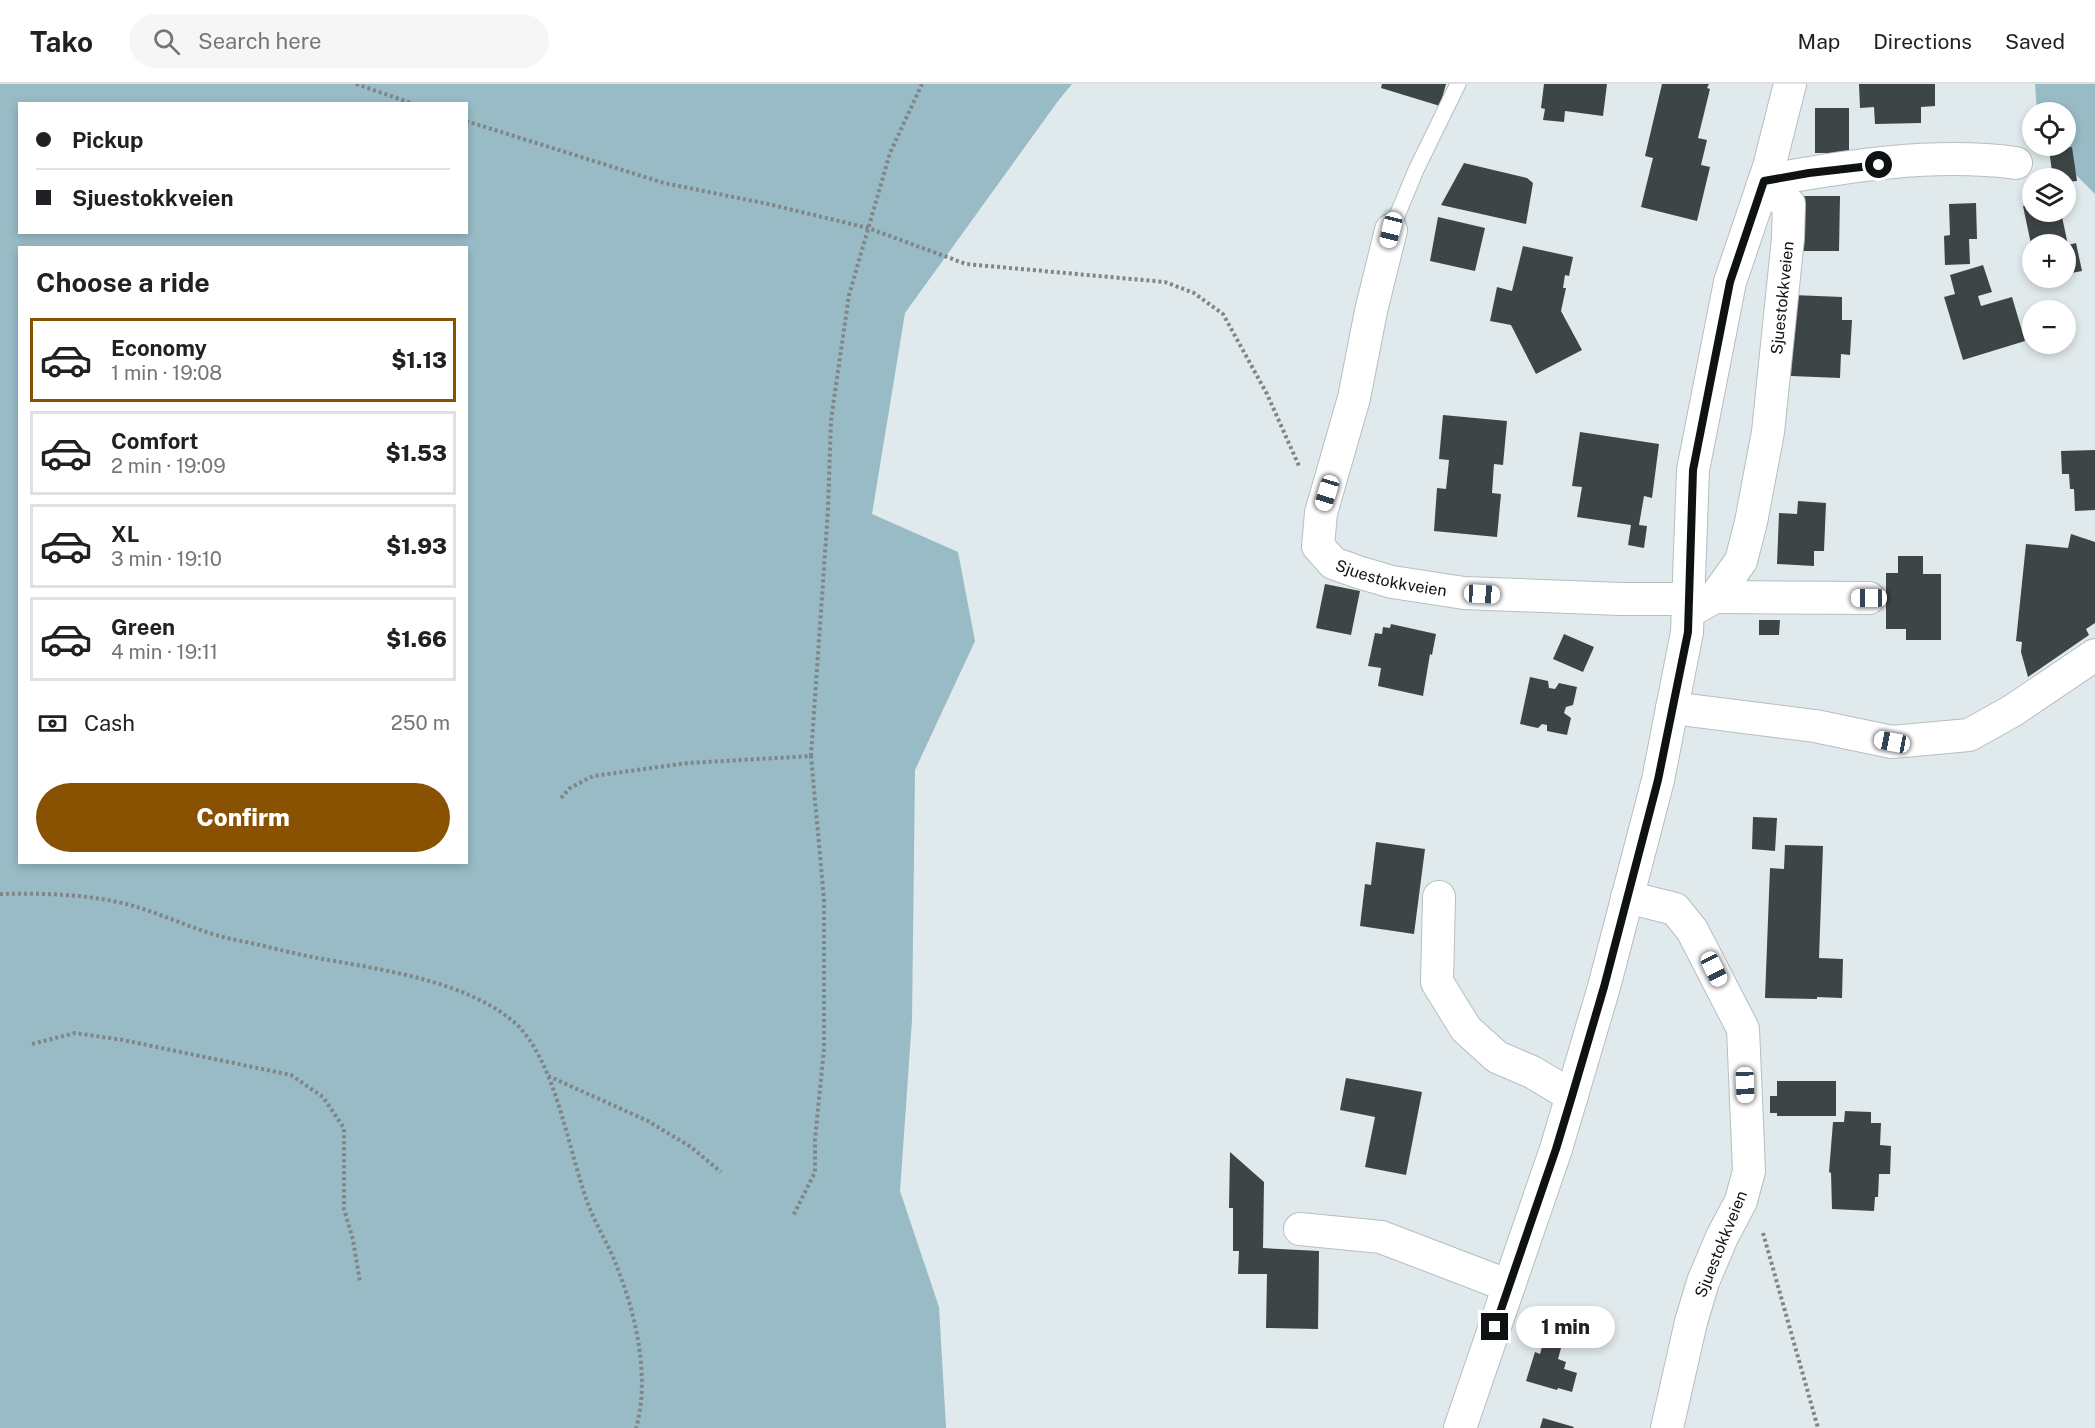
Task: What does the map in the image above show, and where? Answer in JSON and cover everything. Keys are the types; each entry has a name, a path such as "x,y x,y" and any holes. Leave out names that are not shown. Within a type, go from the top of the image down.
{"street":[{"path":"1460,1428 1556,1149 1604,987 1658,780 1688,632 1697,602 1693,470 1730,282 1763,184 1790,84"},
{"path":"1763,184 1809,173 1927,159 1987,159 2016,163"},
{"name":"Sjuestokkveien","path":"1391,230 1371,311 1354,398 1321,513 1318,546 1333,563 1392,582 1475,594 1697,602 1741,561 1758,490 1767,432 1788,238 1789,204 1763,184"},
{"path":"1697,602 1869,598"},
{"path":"1672,708 1815,726 1892,742 1969,735 2013,711 2095,654"},
{"path":"1439,897 1437,982 1466,1029 1497,1057 1532,1072 1572,1096"},
{"name":"Sjuestokkveien","path":"1628,897 1675,909 1692,930 1743,1029 1749,1172 1741,1201 1722,1237 1703,1282 1691,1322 1667,1428"},
{"path":"1300,1229 1381,1237 1509,1286"}],"lane":[{"path":"1391,230 1416,170 1458,84"}],"path":[{"path":"356,84 408,102"},
{"path":"793,1216 814,1172 824,1049 824,900 811,756 827,521 831,420 849,296 890,153 922,84"},
{"path":"468,122 664,183 768,204 868,228 966,264 1165,282 1194,293 1223,314 1267,394 1321,513"},
{"path":"561,798 570,788 593,776 615,772 688,763 811,756"},
{"path":"0,894 60,894 130,905 234,939 370,968 450,989 476,998 514,1023 532,1044 548,1075 590,1209 615,1260 629,1299 638,1339 641,1372 640,1415 636,1428"},
{"path":"32,1044 75,1033 123,1040 291,1075 323,1097 344,1128 344,1209 353,1240 360,1282"},
{"path":"548,1075 648,1121 691,1147 721,1172"},
{"path":"1741,1201 1759,1222 1818,1428"}],"shaded area":[{"path":"0,84 1072,84 905,313 872,514 958,552 975,641 915,770 912,1020 900,1191 939,1307 946,1428 0,1428"},
{"path":"2035,84 2095,84 2095,194 2076,175 2076,168 2069,168 2057,156 2076,156 2076,102 2036,102"}],"building":[{"path":"1382,84 1446,84 1440,106 1381,88"},
{"path":"1544,84 1607,84 1603,116 1565,111 1564,122 1543,120 1545,109 1541,108"},
{"path":"1662,84 1709,84 1707,88 1710,89 1698,138 1707,140 1701,165 1710,167 1697,221 1641,207 1653,158 1645,156"},
{"path":"1859,84 1935,84 1935,106 1921,107 1921,123 1875,124 1874,107 1860,108"},
{"path":"1815,108 1849,108 1849,153 1815,153"},
{"path":"2050,156 2073,156 2075,168 2052,168"},
{"path":"1464,163 1527,178 1533,183 1526,224 1441,205"},
{"path":"1801,196 1840,196 1839,251 1801,251"},
{"path":"1976,203 1977,239 1969,239 1970,264 1945,265 1944,236 1950,235 1949,204"},
{"path":"1438,217 1485,228 1475,271 1430,261"},
{"path":"2026,222 2063,222 2066,234 2029,234"},
{"path":"2076,243 2082,271 2076,272"},
{"path":"1523,246 1573,257 1569,276 1565,275 1563,288 1566,288 1561,311 1582,350 1536,374 1511,325 1490,321 1497,287 1512,291"},
{"path":"1983,265 1992,292 1978,296 1981,306 2012,297 2022,331 2022,342 1963,360 1944,297 1955,294 1950,275"},
{"path":"1793,295 1842,297 1842,320 1852,320 1850,355 1841,354 1840,378 1791,376"},
{"path":"1443,415 1507,421 1503,465 1494,464 1492,493 1501,494 1497,537 1434,531 1437,488 1446,489 1449,460 1439,459"},
{"path":"1580,432 1659,444 1652,498 1644,496 1639,525 1647,526 1644,548 1628,545 1631,525 1577,517 1582,487 1572,486"},
{"path":"2095,450 2095,510 2075,511 2074,489 2070,489 2069,474 2062,474 2061,451"},
{"path":"1798,501 1826,503 1824,551 1814,551 1814,566 1777,564 1779,513 1797,514"},
{"path":"2071,534 2095,542 2095,623 2086,629 2089,635 2028,677 2021,652 2022,642 2016,641 2026,544 2068,548"},
{"path":"1898,556 1923,556 1923,574 1941,574 1941,640 1906,640 1906,629 1886,629 1886,573 1898,573"},
{"path":"1325,584 1360,591 1351,635 1316,628"},
{"path":"1759,620 1780,620 1779,635 1759,635"},
{"path":"1391,624 1436,634 1423,696 1378,686 1381,668 1368,666 1375,633 1382,634 1383,627 1390,628"},
{"path":"1564,634 1594,647 1583,672 1553,659"},
{"path":"1530,677 1548,681 1549,688 1555,689 1559,683 1577,687 1573,705 1566,707 1564,713 1571,718 1567,735 1547,731 1547,725 1542,724 1538,728 1520,724"},
{"path":"1753,817 1777,818 1775,851 1752,849"},
{"path":"1376,842 1425,849 1414,934 1360,926 1365,884 1371,885"},
{"path":"1785,845 1823,846 1819,958 1843,959 1842,998 1765,998 1770,868 1784,869"},
{"path":"1346,1078 1422,1092 1406,1175 1365,1167 1375,1117 1340,1110"},
{"path":"1777,1081 1836,1081 1836,1116 1777,1116 1777,1113 1770,1113 1770,1096 1777,1096"},
{"path":"1845,1111 1871,1112 1871,1123 1881,1123 1880,1145 1891,1146 1890,1174 1879,1174 1878,1197 1875,1197 1874,1211 1832,1209 1831,1173 1829,1172 1833,1122 1844,1122"},
{"path":"1230,1152 1264,1182 1263,1248 1319,1251 1318,1329 1266,1328 1267,1274 1238,1274 1239,1251 1233,1251 1233,1208 1229,1208"},
{"path":"1545,1336 1563,1341 1558,1359 1566,1362 1564,1369 1577,1373 1572,1392 1526,1381 1535,1352 1540,1354"},
{"path":"1543,1418 1574,1427 1540,1428"}],"route":[{"path":"1495,1327 1572,1096 1604,987 1658,780 1688,632 1693,470 1730,282 1764,181 1879,165"}]}
